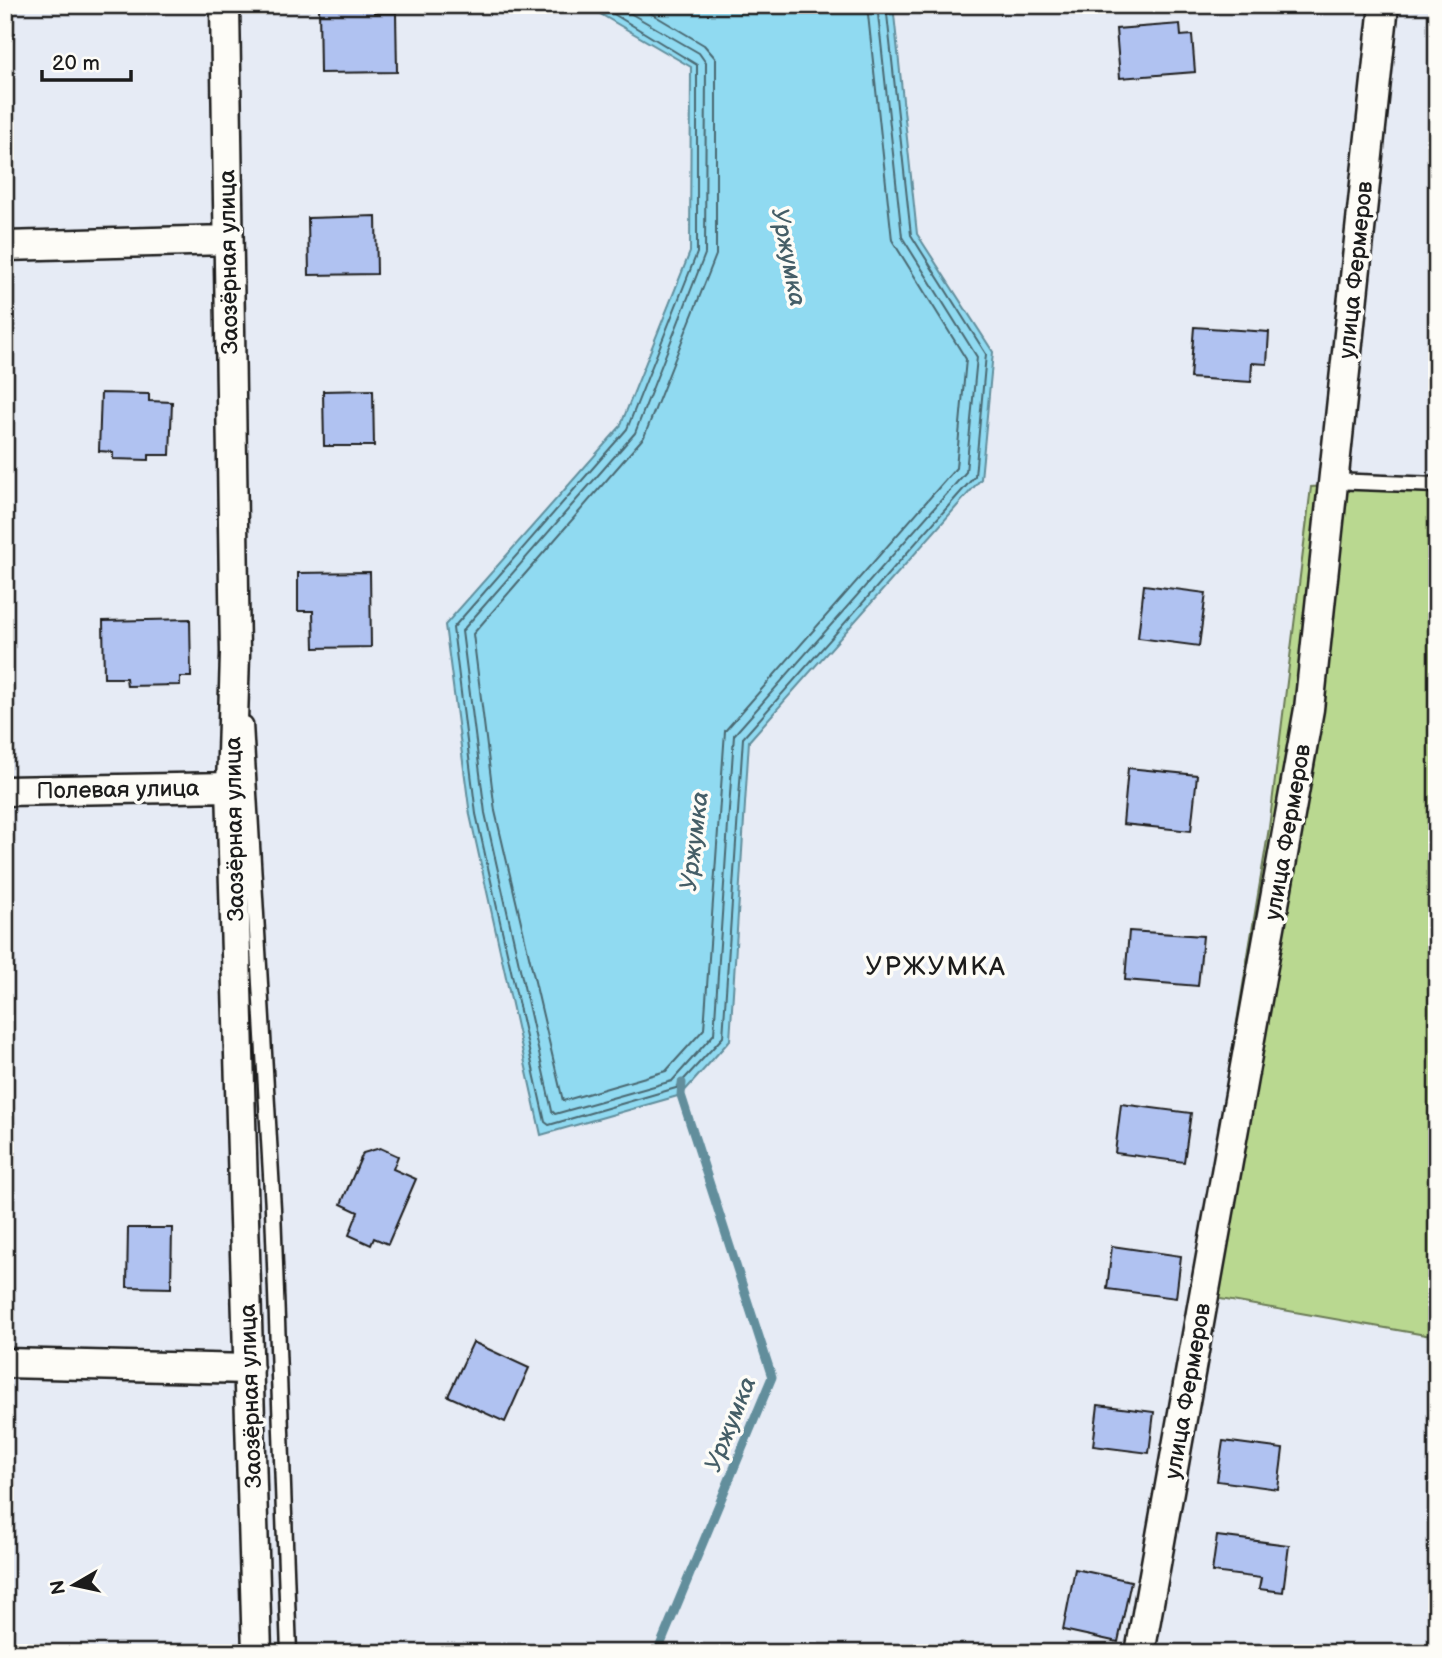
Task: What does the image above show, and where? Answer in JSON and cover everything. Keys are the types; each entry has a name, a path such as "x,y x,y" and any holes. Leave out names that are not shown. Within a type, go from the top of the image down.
{"street":[{"name":"Заозёрная улица","path":"225,5 235,654 231,787 257,1653"},
{"name":"улица Фермеров","path":"1140,1653 1309,709 1384,5"},
{"path":"5,246 227,240"},
{"name":"Полевая улица","path":"5,792 231,787"},
{"path":"5,1363 249,1369"}],"lane":[{"path":"1332,481 1437,485"},
{"path":"235,654 245,719 273,1209 289,1653"}],"green space":[{"path":"1359,484 1437,485 1437,1337 1192,1294 1269,828 1311,487"}],"water":[{"path":"585,5 893,5 917,234 993,352 981,479 749,741 730,1040 681,1095 541,1135 470,815 445,625 620,427 690,252 691,67"}],"building":[{"path":"319,5 374,5 374,13 396,13 397,72 320,73"},
{"path":"1180,24 1181,36 1192,35 1195,72 1120,78 1116,29"},
{"path":"376,216 377,274 309,275 308,218"},
{"path":"1194,327 1269,332 1267,364 1252,363 1251,382 1190,378"},
{"path":"373,390 374,446 324,446 323,391"},
{"path":"101,393 149,394 149,401 172,402 170,455 149,455 149,460 113,459 113,452 99,451"},
{"path":"370,572 371,647 314,648 313,611 298,611 298,573"},
{"path":"1144,585 1206,593 1199,646 1138,638"},
{"path":"190,619 191,677 180,677 180,685 127,686 126,678 104,678 103,621"},
{"path":"1128,768 1197,775 1191,831 1123,824"},
{"path":"1129,931 1203,936 1198,986 1125,980"},
{"path":"1121,1104 1191,1113 1184,1162 1115,1153"},
{"path":"380,1148 398,1156 393,1169 416,1179 388,1244 374,1238 371,1245 349,1235 358,1212 341,1204 363,1153"},
{"path":"128,1228 172,1228 171,1288 127,1287"},
{"path":"1112,1246 1181,1256 1176,1298 1107,1289"},
{"path":"473,1342 529,1368 505,1422 448,1396"},
{"path":"1098,1405 1154,1412 1149,1453 1093,1446"},
{"path":"1223,1441 1283,1449 1278,1489 1217,1481"},
{"path":"1217,1536 1289,1545 1283,1592 1259,1589 1261,1578 1212,1572"},
{"path":"1075,1569 1131,1581 1118,1642 1063,1630"}],"waterway":[{"name":"Уржумка","path":"657,1653 772,1377 681,1095 682,1083"}],"district":[{"name":"УРЖУМКА","path":"936,966"}]}
